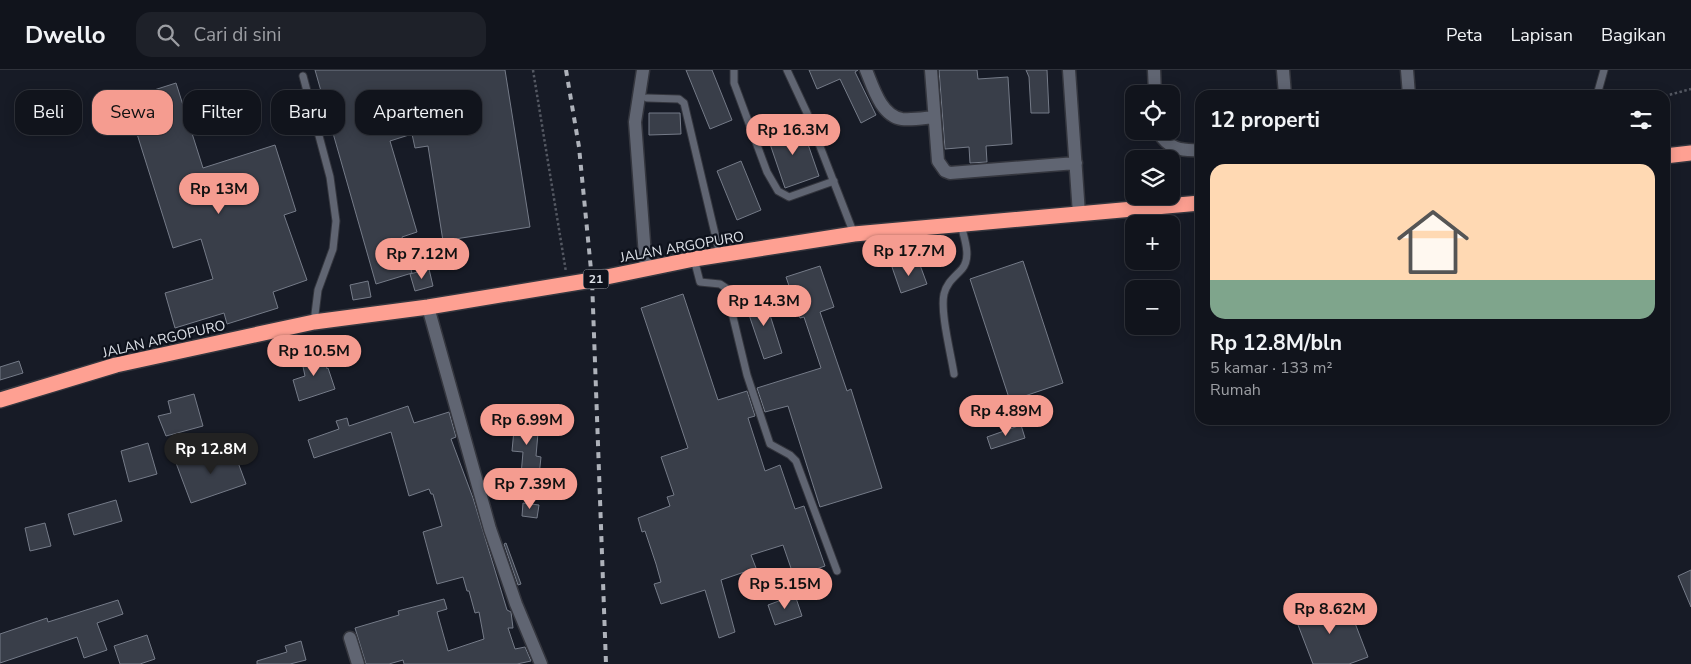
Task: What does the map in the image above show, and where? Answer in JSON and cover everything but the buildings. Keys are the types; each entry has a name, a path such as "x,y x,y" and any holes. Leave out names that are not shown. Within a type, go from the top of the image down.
{"highway":[{"path":"1670,155 1691,153"},
{"name":"JALAN ARGOPURO","path":"0,400 116,365 314,322 428,307 694,259 854,234 1195,203"}],"street":[{"path":"643,70 635,122 646,269"},
{"path":"866,70 879,101 886,110 901,119 934,117"},
{"path":"931,70 938,161 945,171 950,173 1076,163"},
{"path":"1069,70 1078,214"},
{"path":"1154,70 1155,85"},
{"path":"1283,70 1285,90"},
{"path":"1407,70 1408,90"},
{"path":"1163,140 1173,148 1185,151 1195,150"},
{"path":"428,307 490,529 516,604 541,664"},
{"path":"350,638 358,664"}],"lane":[{"path":"734,70 734,84 767,172 778,192 789,197 834,180"},
{"path":"787,70 834,180 854,234"},
{"path":"1598,90 1604,70"},
{"path":"303,76 330,177 336,222 333,248 318,290 314,322"},
{"path":"647,98 679,99 684,103 720,255"},
{"path":"954,374 943,303 948,284 961,270 966,259 967,246 961,225"},
{"path":"694,259 700,282 720,284 726,288 748,375 770,444 790,455 796,461 837,571"}],"path":[{"path":"533,70 568,283"},
{"path":"1670,95 1691,90"}],"railway":[{"path":"566,70 579,147 592,280 606,664"}]}
